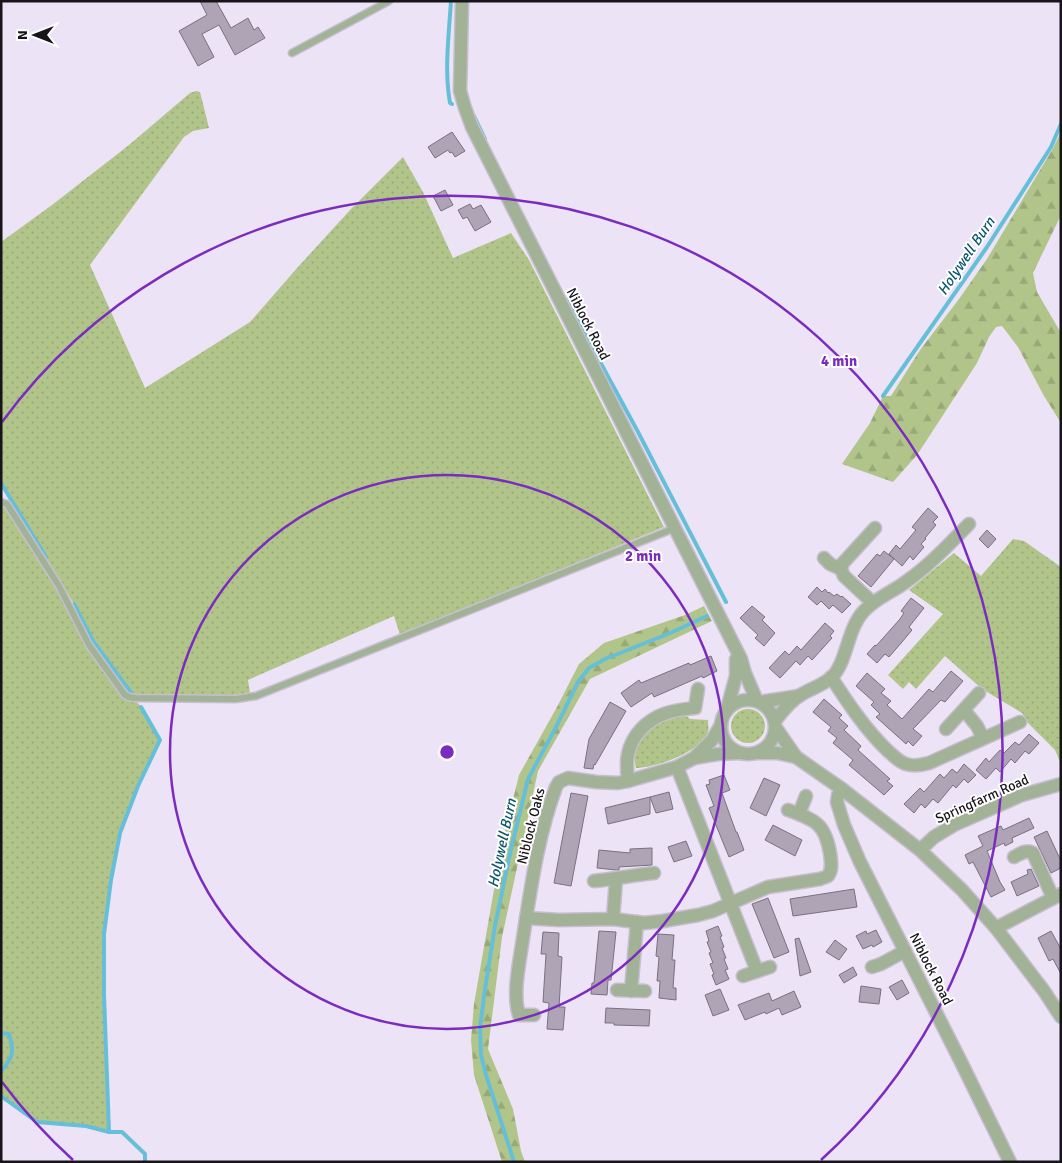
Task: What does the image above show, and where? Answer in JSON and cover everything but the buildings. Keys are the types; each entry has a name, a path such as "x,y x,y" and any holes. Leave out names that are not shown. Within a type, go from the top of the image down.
{"street":[{"name":"Niblock Road","path":"462,1 460,90 464,108 472,127 741,659 750,686 759,702"},
{"path":"756,753 764,750 770,744 774,736 776,724 784,709 799,696 831,677 839,667 856,621 865,610 936,559 954,530 969,524"},
{"path":"873,603 844,576 841,569 843,563 875,528"},
{"path":"824,558 830,564 841,569"},
{"name":"Niblock Road","path":"727,709 736,676 736,650"},
{"path":"831,677 873,736 896,759 905,764 917,766 929,763 1020,722"},
{"path":"628,781 628,753 637,734 645,725 658,717 677,710 695,708 698,689"},
{"path":"946,729 979,693"},
{"path":"759,702 799,696"},
{"path":"796,757 769,709 759,702 742,700 727,709 721,726 722,734 732,748 739,753 777,753 796,757 842,788 920,850 962,890 996,928 1044,991 1061,1017"},
{"path":"964,710 978,726 984,738"},
{"name":"Niblock Oaks","path":"534,1016 519,1015 517,1005 519,968 537,854 559,782 568,778 608,783 628,781 677,767 694,758 712,740 721,726"},
{"name":"Niblock Oaks","path":"694,758 739,753"},
{"path":"677,767 757,971"},
{"name":"Springfarm Road","path":"920,850 939,834 954,826 1022,795 1061,784"},
{"name":"Niblock Road","path":"842,788 837,802 844,825 860,862 1010,1162"},
{"path":"526,918 553,920 613,918 637,922 663,921 713,911 768,888 824,878 828,876 832,868 826,836 820,826 793,812 806,796"},
{"path":"996,928 1057,896 1033,853 1026,851 1014,857"},
{"path":"594,881 654,873"},
{"path":"613,918 616,879"},
{"path":"631,991 637,922"},
{"path":"872,967 905,951"},
{"path":"743,976 770,967"},
{"path":"617,990 645,991"}],"lane":[{"path":"292,53 389,1"},
{"path":"1,502 7,504 59,586 89,646 125,695 135,698 236,699 256,696 674,528"}],"green space":[{"path":"200,92 209,128 193,131 184,137 90,265 145,388 250,322 351,209 403,157 423,192 453,258 511,233 529,260 664,527 400,635 394,616 248,680 250,693 206,696 132,694 93,641 74,604 1,483 1,242 129,145 190,93"},
{"path":"1061,132 1061,215 1033,273 1037,292 1061,333 1061,423 1044,396 1018,347 1002,326 996,327 989,337 977,363 917,455 893,482 842,464 870,423 883,396 891,396 920,350 987,259"},
{"path":"1,505 8,511 56,587 92,653 118,692 126,700 137,702 160,740 117,839 104,920 104,1022 109,1132 86,1126 37,1122 1,1096"},
{"path":"1013,539 1024,541 1061,567 1061,764 1055,750 1027,722 1022,713 982,689 945,656 916,689 909,682 903,689 888,675 943,614 909,590 954,553 981,576"},
{"path":"704,606 712,621 590,679 538,771 502,937 488,1049 513,1109 525,1162 502,1162 474,1075 471,1040 474,1004 502,844 519,775 579,664 604,643 685,615"},
{"path":"748,709 760,714 765,726 760,738 748,743 736,738 731,726 736,714"},
{"path":"684,714 690,719 708,720 708,731 704,739 676,758 636,768 635,754 637,747 649,730 669,718"}],"waterway":[{"path":"451,1 447,65 448,90 450,103 452,104"},
{"path":"474,116 485,139"},
{"name":"Holywell Burn","path":"883,396 987,247 1051,147 1061,124"},
{"path":"566,299 638,432 726,602"},
{"path":"1,483 46,557"},
{"path":"74,604 93,641 132,694"},
{"name":"Holywell Burn","path":"514,1162 486,1075 481,1055 480,1028 495,926 528,779 578,682 589,668 605,659 707,616"},
{"path":"109,1132 104,995 104,934 111,880 120,833 138,786 160,740 141,707"},
{"path":"1,1033 9,1034 12,1045 11,1058 1,1071"},
{"path":"1,1096 37,1122 86,1126 109,1132 122,1132 145,1154 145,1162"}]}
